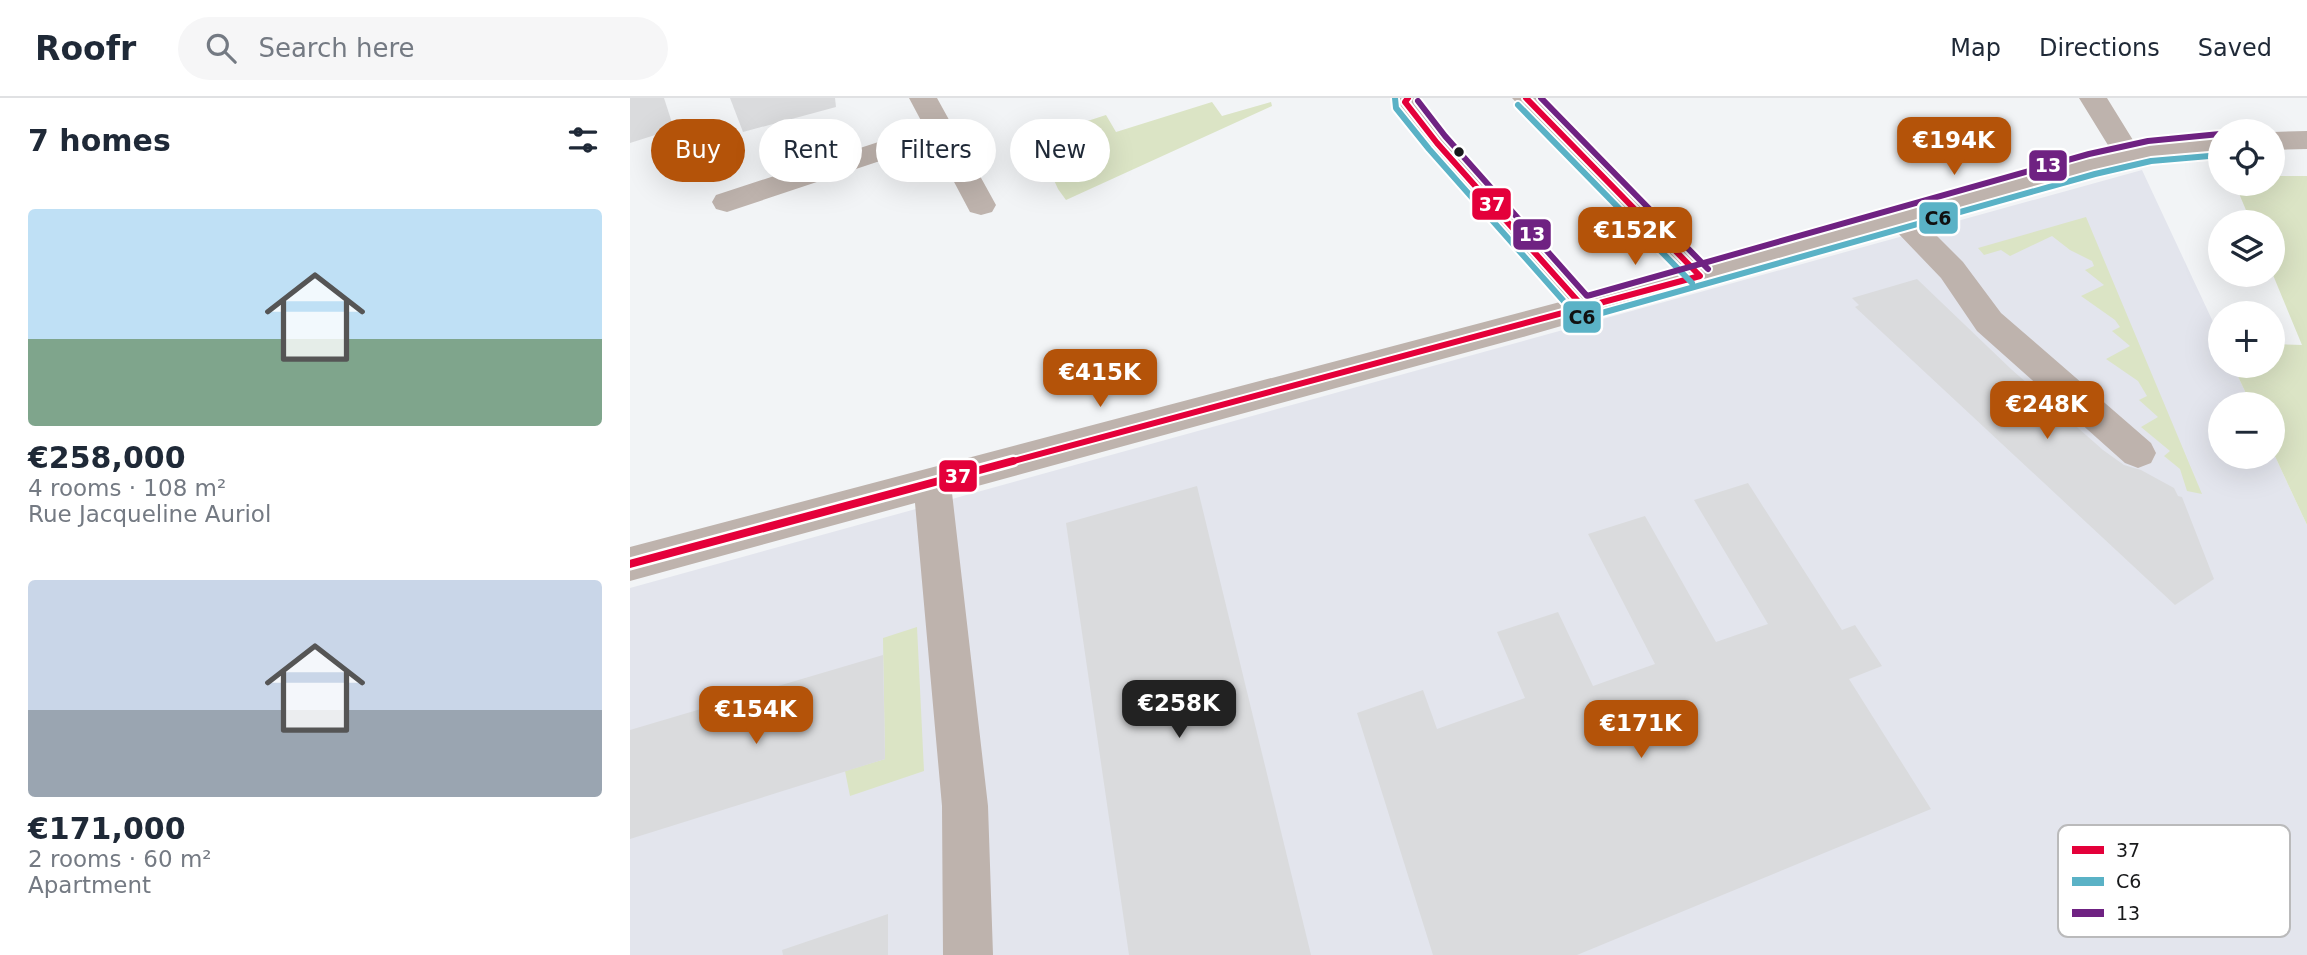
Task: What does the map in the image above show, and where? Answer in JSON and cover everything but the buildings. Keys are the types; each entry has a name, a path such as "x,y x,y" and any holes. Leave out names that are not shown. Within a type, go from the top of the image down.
{"street":[{"path":"923,98 934,119"},
{"path":"1408,98 1405,102 1437,143 1584,308"},
{"path":"1526,98 1700,276"},
{"path":"2093,98 2129,156"},
{"path":"2285,140 2307,139"},
{"path":"630,564 1584,308 2129,156 2208,146"},
{"path":"727,202 876,152"},
{"path":"968,182 981,205"},
{"path":"1902,219 1952,270 1989,322 2138,453"},
{"path":"933,483 965,806 968,955"}],"shaded area":[{"path":"2142,170 2208,311 2208,378 2239,378 2245,392 2208,392 2208,469 2281,469 2307,525 2307,955 630,955 630,588"}],"green space":[{"path":"1212,102 1222,116 1271,102 1272,106 1110,180 1110,122 1116,132"},
{"path":"2285,176 2307,176 2307,525 2281,469 2285,469 2285,392 2245,392 2239,378 2285,378 2285,344 2302,345 2278,287 2285,287 2285,210 2246,210 2240,196 2285,196"},
{"path":"1055,182 1105,182 1066,200"},
{"path":"2086,217 2202,494 2187,491 2180,469 2164,456 2170,451 2141,427 2158,417 2139,400 2147,396 2138,381 2106,359 2130,346 2112,331 2120,327 2115,320 2081,296 2104,285 2085,270 2094,266 2092,261 2070,250 2052,236 2010,256 2001,250 1984,255 1978,248"},
{"path":"917,627 924,771 850,796 845,771 885,759 883,638"}],"transit line":[{"name":"C6","path":"1395,98 1396,108 1429,149 1576,315 1584,318 2095,174 2151,161 2208,156"},
{"name":"37","path":"1408,98 1405,102 1437,143 1584,308"},
{"name":"37","path":"630,564 1700,276 1526,98"},
{"name":"13","path":"1541,98 1708,269"},
{"name":"13","path":"1418,101 1445,136 1587,296 2089,154 2148,141 2208,135"},
{"name":"C6","path":"1518,105 1692,283"}]}
